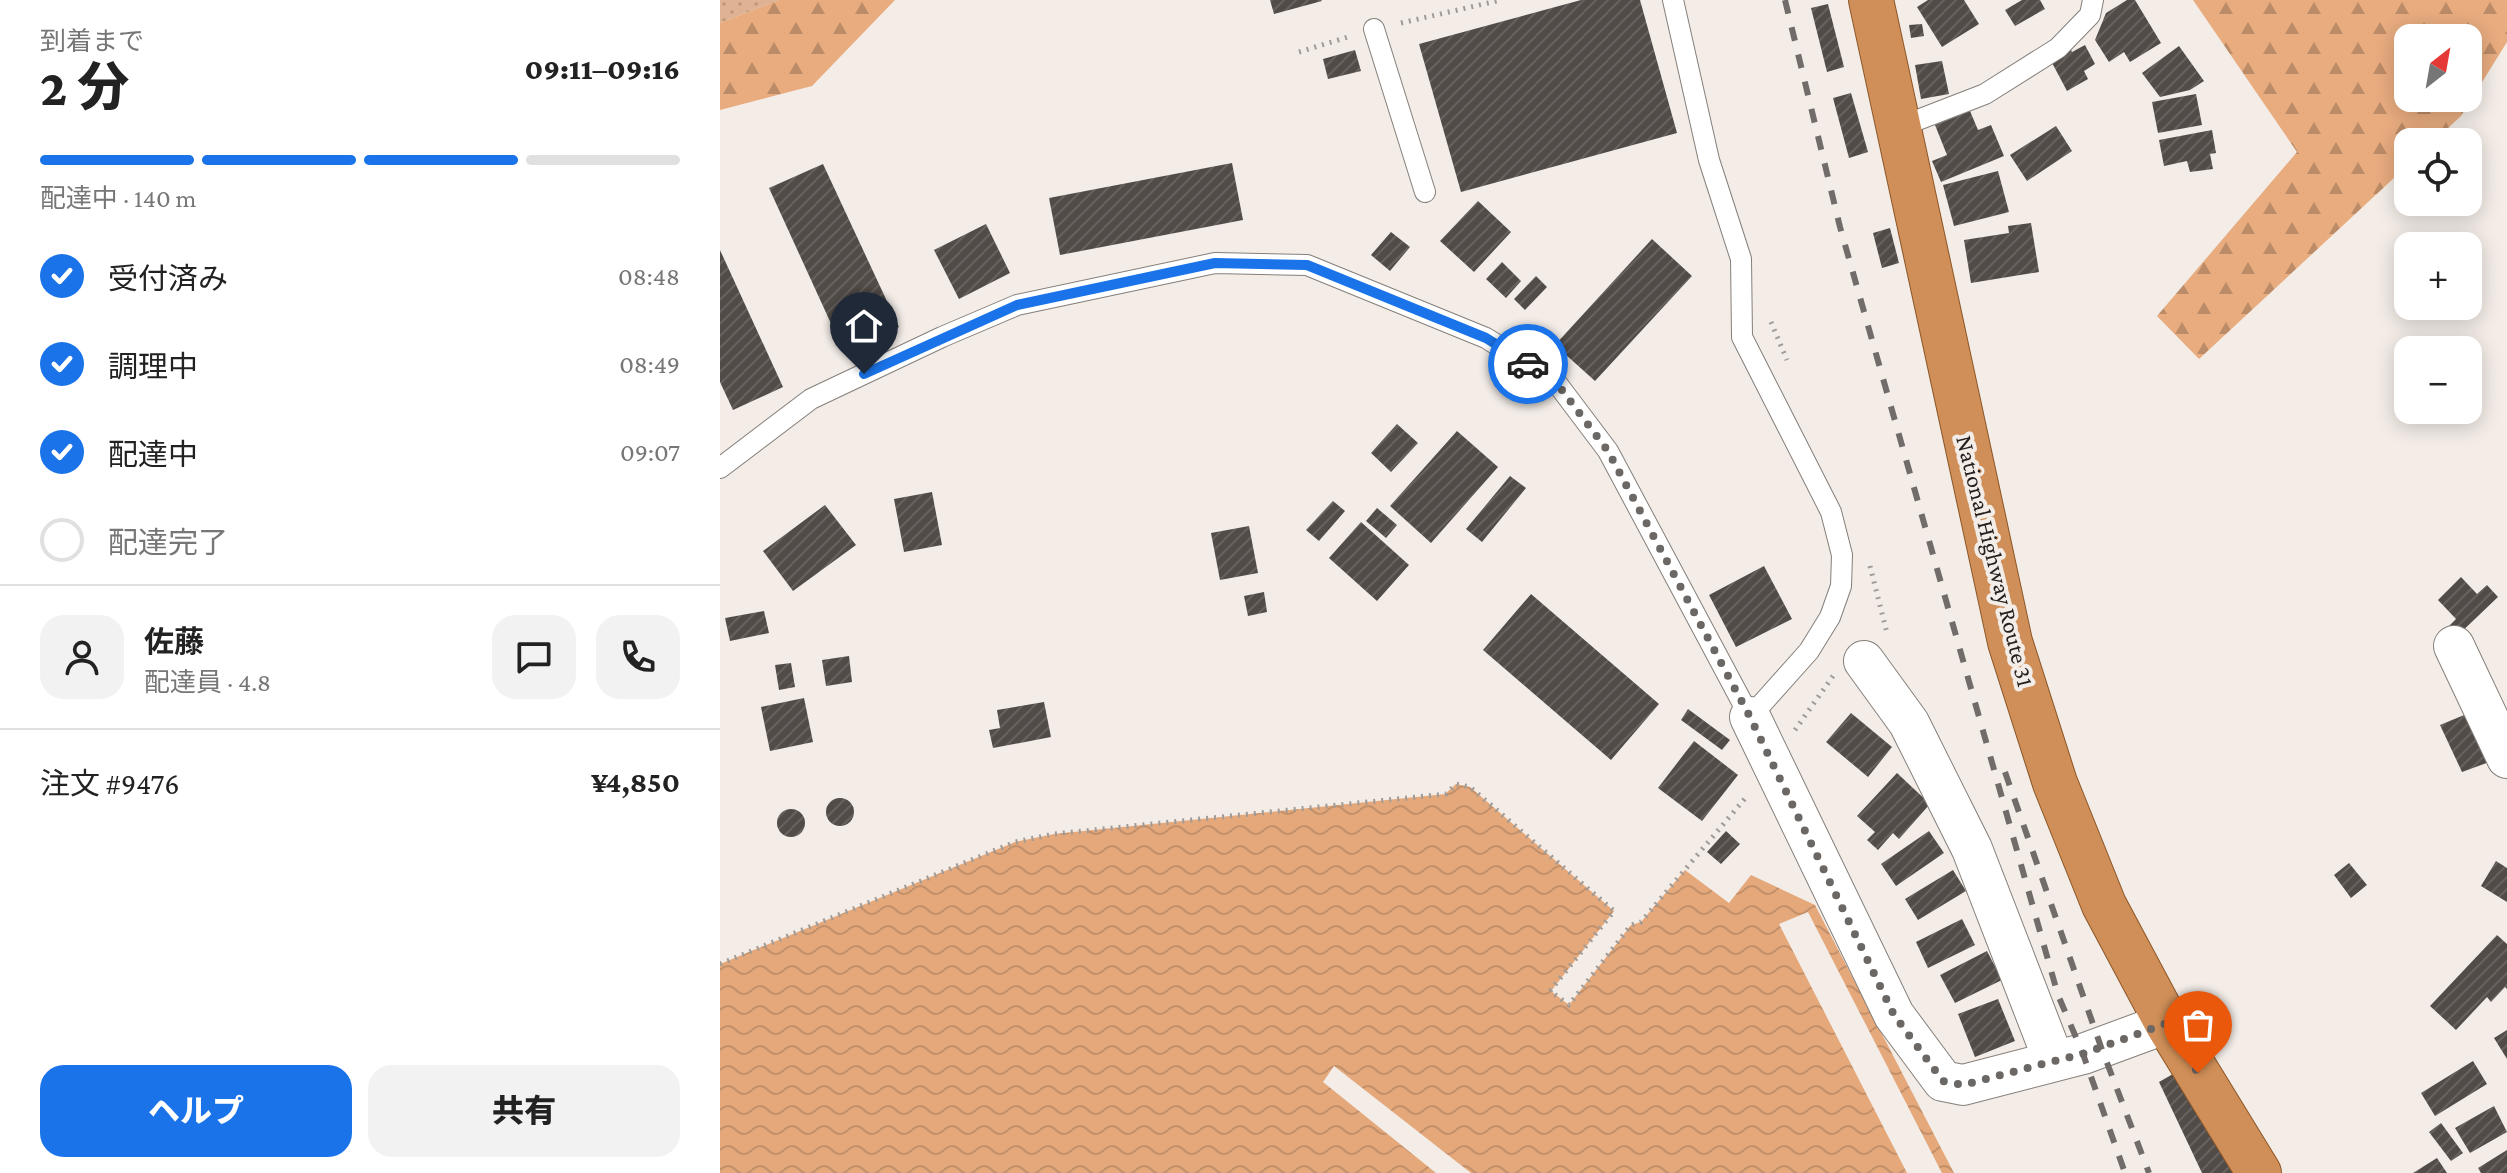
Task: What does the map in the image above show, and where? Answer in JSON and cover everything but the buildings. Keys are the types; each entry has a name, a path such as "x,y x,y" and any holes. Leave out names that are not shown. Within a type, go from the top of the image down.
{"highway":[{"name":"National Highway Route 31","path":"1871,0 2010,642 2055,783 2104,905 2167,1023 2259,1173"}],"street":[{"path":"2454,646 2507,758"},
{"path":"1859,656 1909,723 1972,849 2054,1061"},
{"path":"1750,717 1894,1015 1943,1081 1963,1085 2083,1054 2167,1023"}],"lane":[{"path":"720,468 811,399 1017,305 1215,263 1307,265 1486,338 1556,382 1608,451 1750,717 1809,651 1830,617 1841,586 1842,555 1831,512 1742,337 1741,259 1709,160 1673,0"},
{"path":"1897,128 1985,94 2058,48 2090,15 2093,0"},
{"path":"1374,29 1425,192"}],"path":[{"path":"1769,317 1793,374"},
{"path":"1795,731 1859,656 1887,633 1869,559"},
{"path":"720,964 1015,842 1054,834 1446,794 1456,784 1470,787 1614,911 1550,991 1569,1005 1631,925 1641,922 1750,792"}],"shaded area":[{"path":"720,0 779,0 720,23"}],"green space":[{"path":"779,0 895,0 812,86 720,110 720,23"},
{"path":"2193,0 2507,0 2507,42 2482,82 2482,24 2394,24 2394,112 2463,112 2448,128 2394,128 2394,178 2199,359 2157,316 2297,152"}],"water":[{"path":"1456,784 1470,787 1614,911 1551,991 1569,1005 1631,925 1641,922 1685,870 1729,903 1751,875 1815,905 1954,1173 1942,1173 1808,912 1779,924 1907,1173 1471,1173 1334,1066 1323,1082 1436,1173 720,1173 720,964 1015,842 1054,834 1445,794"}],"railway":[{"path":"1785,0 1840,227 2058,995 2083,1054 2125,1173"},
{"path":"2005,772 2101,1047 2149,1173"}],"way so far":[{"path":"1528,364 1556,382 1608,451 1750,717 1894,1015 1943,1081 1963,1085 2083,1054 2167,1023 2198,1073"}],"route":[{"path":"864,374 1017,305 1215,263 1307,265 1486,338 1528,364"}]}
